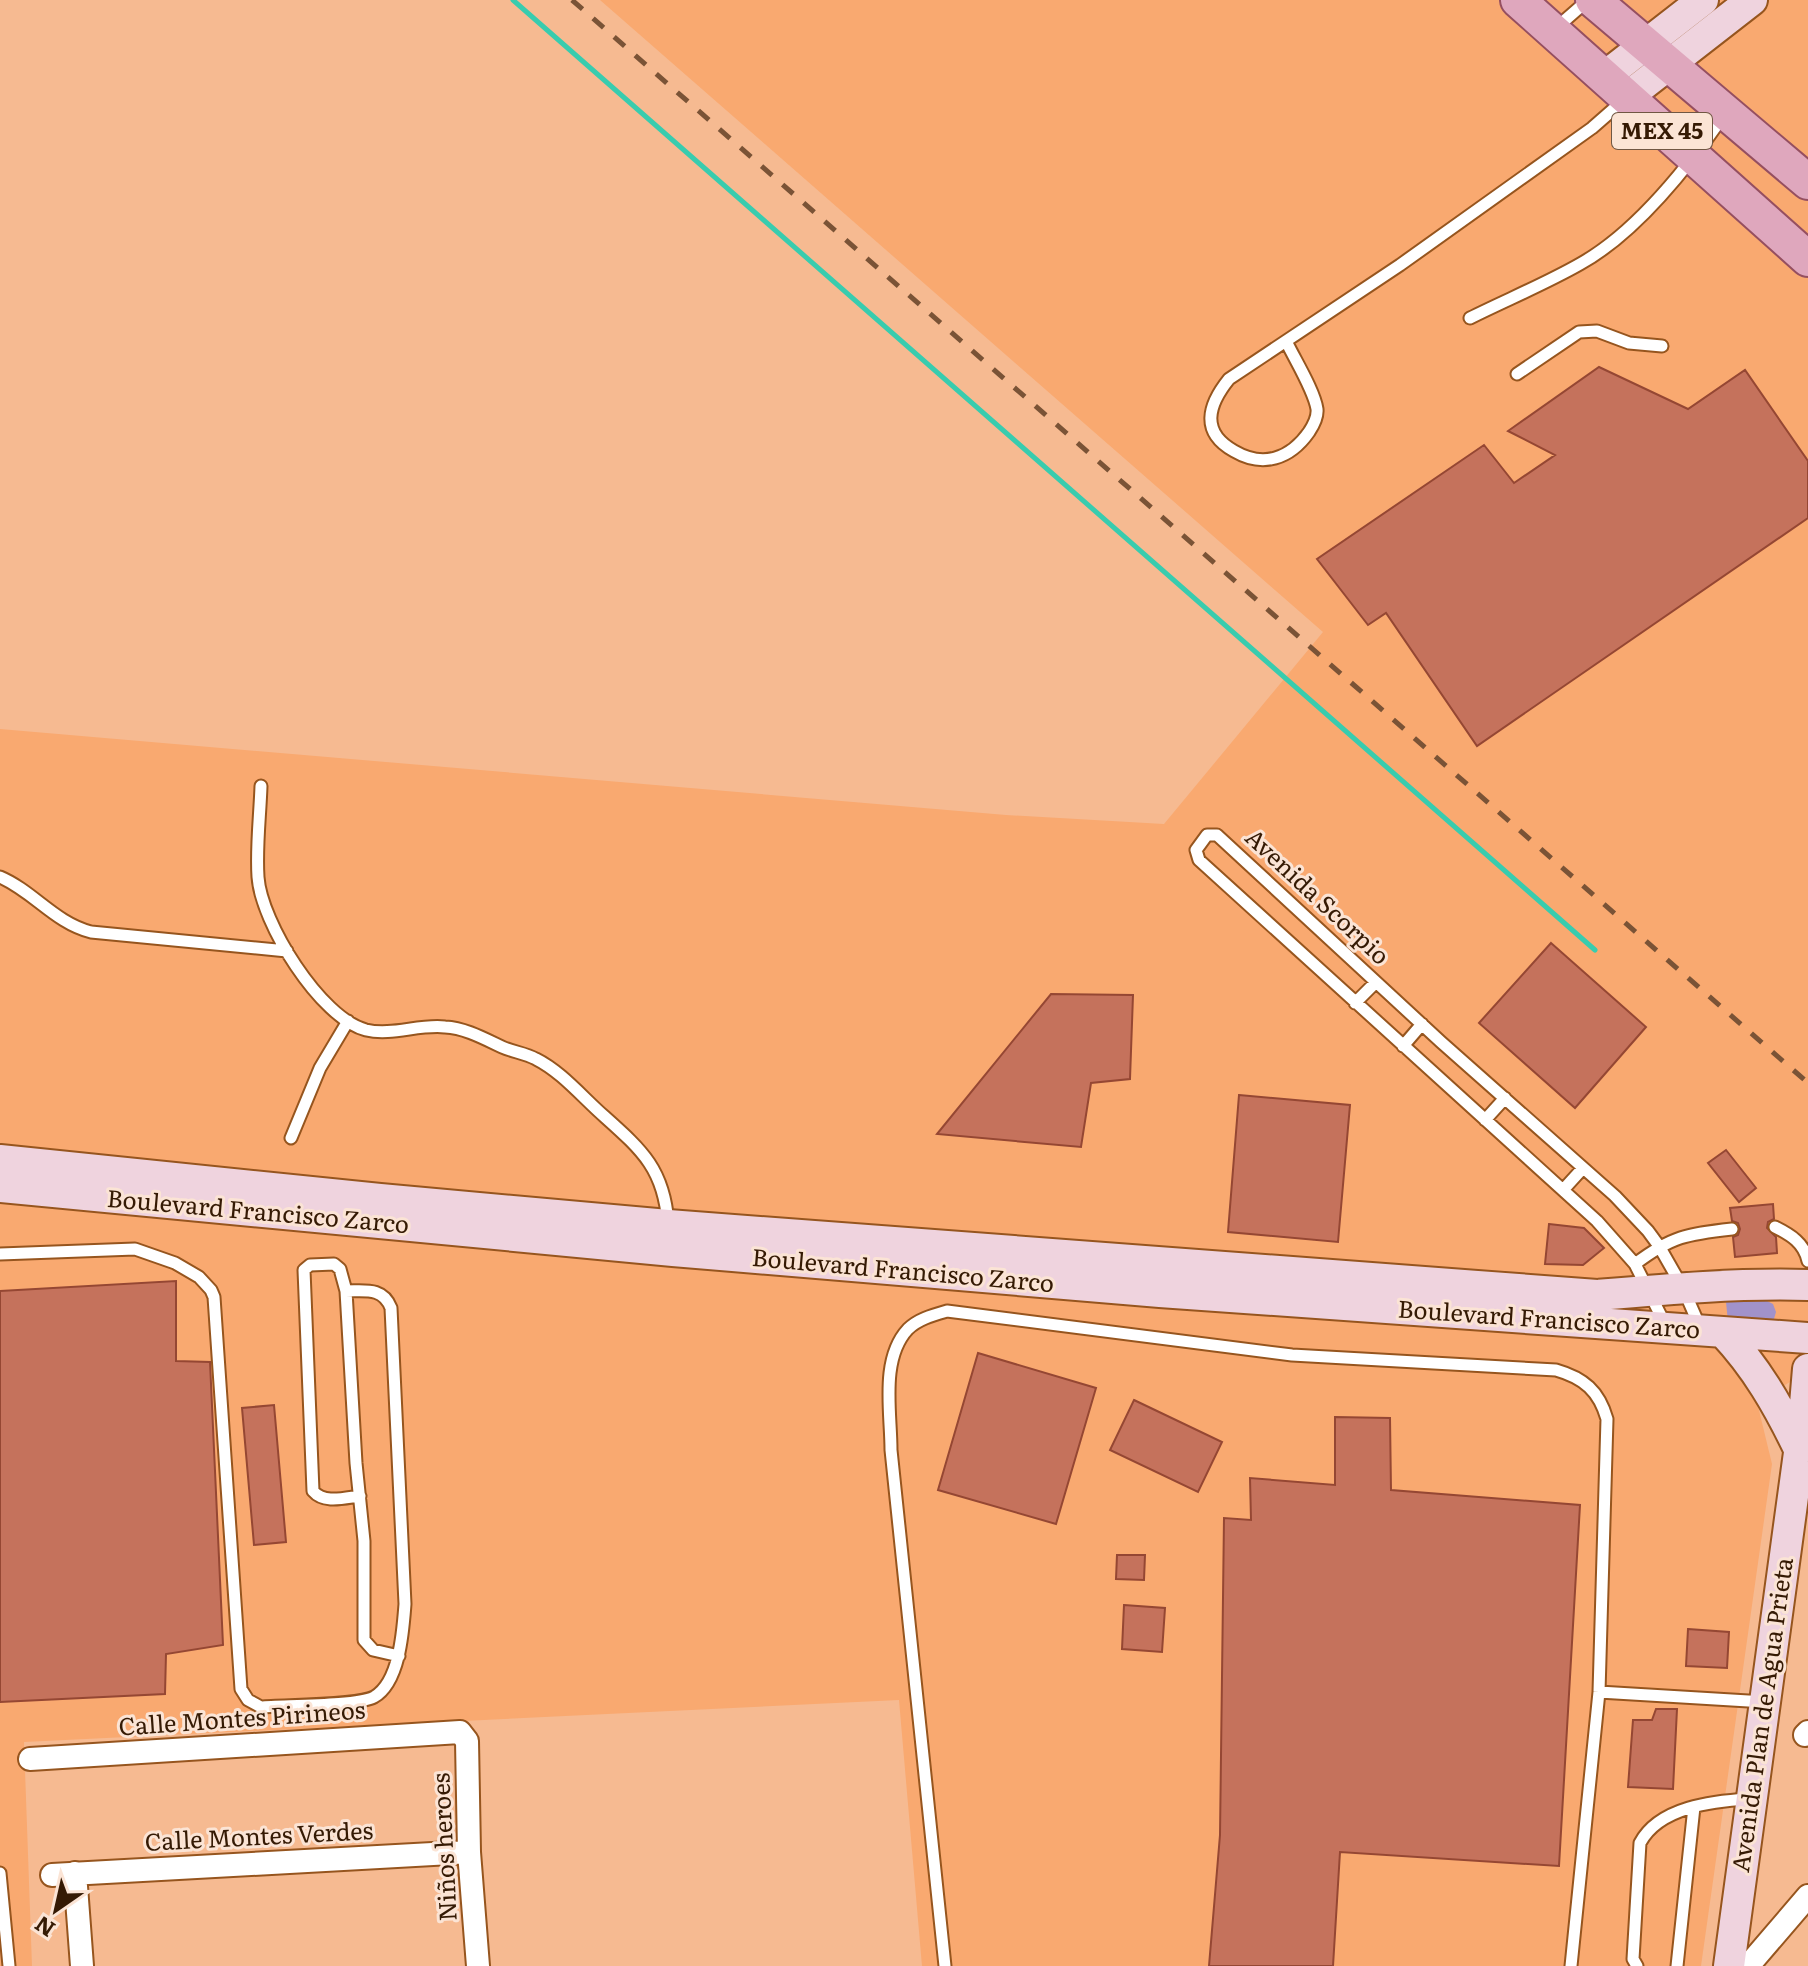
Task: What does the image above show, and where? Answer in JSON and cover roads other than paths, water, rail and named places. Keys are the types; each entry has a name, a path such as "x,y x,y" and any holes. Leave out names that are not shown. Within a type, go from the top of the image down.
{"main road":[{"name":"MEX 45","path":"1518,0 1808,259"},
{"name":"MEX 45","path":"1590,0 1659,53 1808,182"},
{"path":"1659,53 1703,0"},
{"path":"1615,88 1659,53 1752,0"},
{"name":"Boulevard Francisco Zarco","path":"0,1160 310,1204"},
{"name":"Boulevard Francisco Zarco","path":"0,1187 310,1204 583,1230 688,1235 1161,1278 1667,1329 1808,1338"},
{"name":"Boulevard Francisco Zarco","path":"583,1230 688,1235"},
{"name":"Boulevard Francisco Zarco","path":"1161,1278 1597,1295 1642,1278 1683,1288 1808,1285"},
{"path":"1712,1332 1759,1374 1799,1449"},
{"name":"Avenida Plan de Agua Prieta","path":"1729,1966 1766,1702 1798,1525 1799,1449 1806,1418 1808,1369"}],"street":[{"name":"Calle Montes Pirineos","path":"30,1759 457,1731"},
{"name":"Niños heroes","path":"457,1731 467,1741 469,1852 478,1966"},
{"name":"Calle Montes Verdes","path":"52,1875 469,1852"},
{"path":"75,1873 82,1966"},
{"path":"1748,1966 1808,1896"}],"lane":[{"path":"1553,31 1590,0"},
{"path":"1286,341 1317,408 1314,424 1302,441 1288,453 1273,461 1263,462 1241,455 1215,438 1211,429 1214,403 1229,379 1286,341 1400,265 1566,146 1615,88"},
{"path":"1470,318 1580,265 1598,253 1644,213 1694,159 1727,111"},
{"path":"1517,374 1579,332 1597,331 1629,343 1662,346"},
{"path":"261,786 258,878 270,922 287,951 327,1004 348,1021 366,1030 445,1026 471,1032 508,1050 535,1058 631,1141 655,1169 666,1204 688,1235"},
{"name":"Avenida Scorpio","path":"1667,1329 1642,1278 1620,1244 1199,860 1196,850 1207,835 1217,835 1615,1196 1659,1246 1712,1332"},
{"path":"0,877 18,885 72,927 91,932 287,951"},
{"path":"1355,1003 1376,982"},
{"path":"291,1138 320,1068 348,1021"},
{"path":"1403,1046 1422,1024"},
{"path":"1485,1120 1505,1098"},
{"path":"1563,1190 1583,1168"},
{"path":"1775,1227 1797,1240 1806,1250 1808,1261"},
{"path":"1642,1278 1659,1246 1681,1236 1732,1229"},
{"path":"0,1254 135,1249 175,1263 199,1277 211,1290 214,1297 243,1695 261,1707 366,1700 383,1690 399,1656 405,1604 391,1308 385,1296 375,1291 346,1291"},
{"path":"360,1496 326,1499 313,1491 302,1277 310,1265 334,1264 340,1269 346,1291 364,1541 364,1640 373,1650 399,1656"},
{"path":"945,1966 891,1450 890,1363 908,1329 924,1318 947,1311 1292,1355 1556,1370 1589,1384 1602,1401 1607,1419 1599,1692 1571,1966"},
{"path":"1599,1692 1766,1702"},
{"path":"1637,1966 1633,1959 1640,1843 1655,1825 1694,1807 1753,1798"},
{"path":"1677,1966 1694,1807"},
{"path":"0,1873 9,1966"}],"waterway":[{"path":"513,0 1595,950"}],"railway":[{"path":"572,0 1808,1083"}]}
